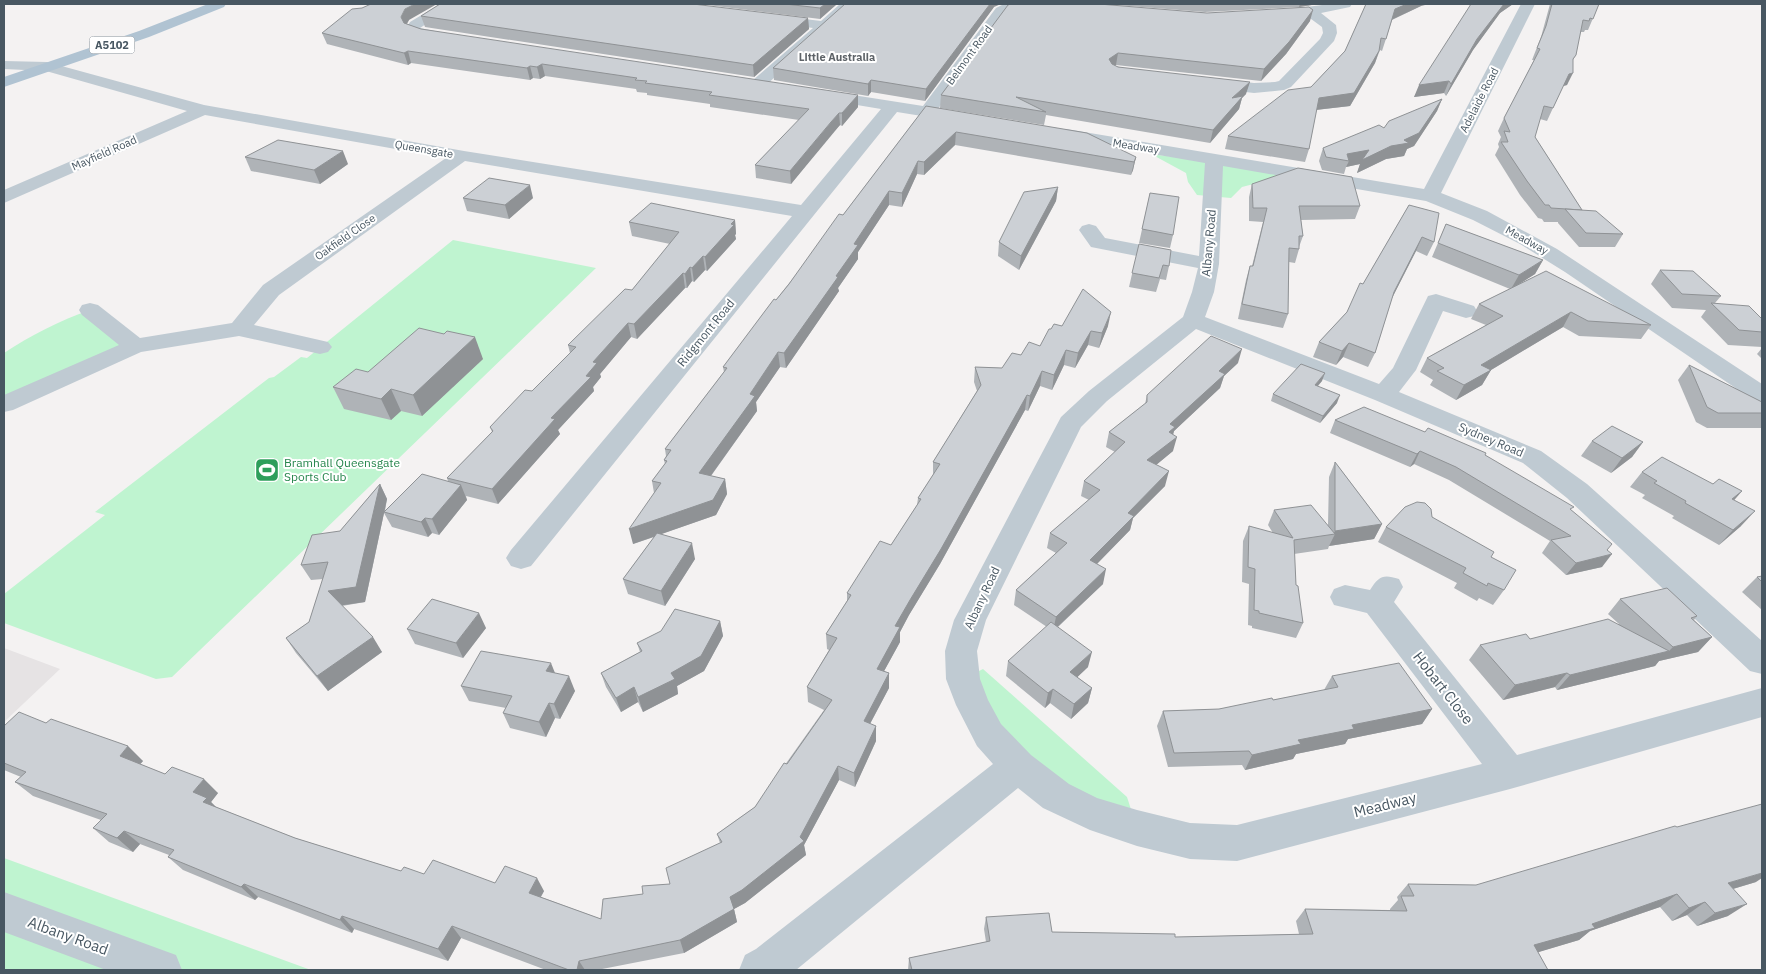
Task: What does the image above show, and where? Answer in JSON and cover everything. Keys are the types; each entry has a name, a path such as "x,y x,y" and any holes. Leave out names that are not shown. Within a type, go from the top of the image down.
{"main road":[{"name":"A5102","path":"4,82 144,34 219,4"}],"street":[{"path":"449,4 415,25 413,29 417,32 464,40"},
{"path":"758,84 848,4"},
{"name":"Belmont Road","path":"927,112 1001,11 1011,4 1017,4"},
{"path":"1259,16 1345,4"},
{"name":"Adelaide Road","path":"1430,196 1522,5"},
{"path":"1195,81 1268,88 1285,84 1327,41 1330,33 1329,25 1321,8"},
{"path":"758,17 823,25"},
{"name":"Queensgate","path":"4,65 46,67 203,110 461,156 805,212"},
{"path":"738,81 777,88"},
{"path":"806,92 975,120"},
{"name":"Ridgmont Road","path":"521,558 892,107"},
{"name":"Mayfield Road","path":"4,197 203,110"},
{"name":"Meadway","path":"1053,132 1430,196 1459,205 1515,232 1553,254 1762,395"},
{"name":"Oakfield Close","path":"239,329 271,290 461,156"},
{"name":"Albany Road","path":"1018,766 989,735 973,705 963,679 961,651 970,620 1070,423 1098,396 1193,320 1204,292 1209,264 1214,159"},
{"path":"1079,252 1093,237 1209,264"},
{"path":"1384,395 1404,370 1438,294 1466,311"},
{"path":"90,310 135,346"},
{"name":"Sydney Road","path":"1193,320 1384,395 1532,457 1577,491 1762,661"},
{"path":"4,404 135,346 239,329 320,347"},
{"name":"Hobart Close","path":"1345,597 1382,595 1510,773"},
{"name":"Meadway","path":"1018,766 1056,796 1090,813 1137,828 1190,840 1237,843 1510,773 1762,703"},
{"path":"760,970 1018,766"},
{"name":"Albany Road","path":"4,912 161,970"}],"shaded area":[{"path":"4,648 60,669 4,722"}],"green space":[{"path":"1151,154 1296,173 1242,187 1231,198 1197,195 1188,182 1186,173"},
{"name":"Bramhall Queensgate Sports Club","path":"453,240 596,268 172,677 156,679 4,623 4,594 105,515 95,512 269,378 274,377 301,357 307,358"},
{"path":"90,310 135,346 4,404 4,353 46,329"},
{"path":"983,669 1127,797 1137,828 1056,796 963,679"},
{"path":"4,858 311,970 4,970"}],"building":[{"path":"371,4 415,4 405,9 401,17 404,23 421,29 858,95 842,113 839,113 790,171 755,165 809,109 709,95 712,92 645,83 647,81 635,80 637,78 542,64 537,67 530,66 527,68 408,51 404,53 322,33 352,9 362,8"},
{"path":"440,4 693,4 808,18 753,65 421,16"},
{"path":"785,4 825,4 820,8"},
{"path":"845,4 990,4 926,89 871,80 868,84 773,68"},
{"path":"1010,4 1099,4 1207,13 1309,7 1313,10 1289,42 1264,69 1118,53 1109,59 1112,64 1118,67 1250,82 1232,98 1243,96 1213,130 1016,97 1046,112 941,95"},
{"path":"1366,4 1407,4 1395,9 1386,39 1381,38 1379,51 1354,93 1319,98 1309,149 1228,136 1288,90 1311,87 1345,51"},
{"path":"1471,4 1504,4 1477,39 1451,84 1449,81 1419,85"},
{"path":"1552,4 1599,4 1593,19 1590,18 1589,21 1583,20 1576,55 1573,59 1573,73 1569,74 1553,108 1544,106 1535,137 1582,210 1551,208 1549,205 1545,205 1501,142 1508,142 1504,131 1510,132 1504,118 1540,49 1537,48"},
{"path":"1442,99 1419,133 1404,140 1409,143 1391,146 1362,160 1369,150 1347,154 1349,161 1326,157 1323,148 1379,125 1384,128 1389,121"},
{"path":"926,106 1087,133 1136,157 1134,162 956,132 924,162 918,161 902,193 889,191 854,244 858,245 836,276 838,277 784,353 778,352 750,394 755,396 699,473 725,479 713,500 629,529 661,483 652,481 667,461 664,460 671,450 665,449 727,368 723,367 774,299 776,300 789,284 839,214 843,215"},
{"path":"278,140 343,151 314,170 245,157"},
{"path":"1298,168 1352,177 1360,206 1299,206 1303,236 1299,236 1299,249 1289,248 1288,314 1242,304 1250,266 1253,266 1267,208 1253,208 1252,184"},
{"path":"489,178 530,185 505,205 463,198"},
{"path":"1058,187 1021,256 999,242 1024,192"},
{"path":"1150,193 1179,197 1173,235 1142,229"},
{"path":"651,203 735,220 731,224 734,225 705,257 703,256 692,268 690,267 685,274 683,273 634,324 628,323 593,362 597,363 586,376 591,377 551,418 555,419 492,489 447,478 493,431 490,427 525,390 532,391 576,347 568,345 625,289 632,290 679,232 629,222"},
{"path":"1409,205 1439,213 1434,242 1422,237 1394,292 1375,353 1349,343 1342,351 1319,342 1347,312 1360,283 1363,284"},
{"path":"1565,209 1596,211 1623,234 1586,233"},
{"path":"1446,224 1543,260 1519,275 1438,243"},
{"path":"1139,244 1171,250 1169,266 1163,265 1159,278 1132,273"},
{"path":"1660,270 1693,271 1721,296 1682,294"},
{"path":"1546,271 1651,325 1588,321 1571,312 1481,365 1491,370 1464,385 1437,371 1444,368 1427,358 1503,316 1479,304"},
{"path":"1083,289 1111,312 1102,333 1091,331 1078,353 1066,350 1054,375 1042,371 1030,396 1027,395 941,549 895,626 900,627 877,669 889,673 864,721 876,726 854,773 838,766 800,837 804,841 742,890 730,897 734,909 680,940 579,961 577,970 569,970 452,926 438,949 342,916 340,920 244,884 241,887 168,857 174,850 124,831 117,838 93,828 107,814 15,782 26,772 4,763 4,726 19,712 46,723 51,719 128,746 120,756 165,774 172,767 204,779 193,792 207,798 203,802 295,838 401,871 404,867 424,874 433,860 495,883 505,866 537,878 529,893 601,919 603,899 643,894 642,886 670,884 666,868 722,842 717,834 755,807 784,763 787,764 832,700 807,687 837,638 826,634 851,595 847,593 880,541 891,545 921,499 918,498 940,464 933,462 981,385 975,367 1002,368 1012,353 1021,355 1029,342 1040,346 1049,329 1054,324 1062,326"},
{"path":"1711,303 1749,306 1762,319 1762,332 1739,330"},
{"path":"419,328 444,334 447,331 475,337 413,395 391,389 381,399 333,387 356,369 368,372"},
{"path":"1211,336 1242,349 1219,371 1225,374 1170,424 1175,427 1169,432 1177,437 1147,460 1169,471 1128,513 1134,516 1090,560 1106,569 1056,617 1016,590 1067,543 1050,533 1100,490 1084,481 1125,442 1109,432 1147,402 1147,395"},
{"path":"1301,364 1325,373 1315,385 1340,395 1323,416 1273,394"},
{"path":"1689,365 1762,402 1762,413 1718,413 1707,407"},
{"path":"1364,407 1425,432 1428,428 1486,453 1485,455 1574,507 1570,509 1612,544 1607,550 1612,554 1576,563 1551,540 1571,536 1456,467 1420,451 1417,454 1335,420"},
{"path":"1612,426 1643,442 1622,458 1592,441"},
{"path":"1662,457 1713,484 1719,479 1742,491 1732,499 1755,511 1733,530 1685,503 1686,501 1654,483 1657,481 1642,472"},
{"path":"1335,462 1382,524 1335,531"},
{"path":"422,474 461,485 432,519 425,518 421,522 384,512"},
{"path":"380,484 356,587 328,591 373,637 317,676 286,638 309,622 328,562 301,565 312,535 340,531"},
{"path":"1417,502 1425,503 1431,509 1432,517 1494,552 1491,557 1516,570 1504,590 1488,583 1487,586 1463,573 1466,568 1386,527 1405,507"},
{"path":"1311,505 1335,534 1294,540 1296,585 1298,586 1303,623 1259,613 1259,611 1254,610 1255,569 1248,567 1249,526 1293,538 1274,510"},
{"path":"657,533 692,543 661,591 623,579"},
{"path":"1667,588 1697,616 1691,618 1712,637 1673,647 1620,599"},
{"path":"432,599 479,613 456,643 407,629"},
{"path":"675,609 720,621 701,656 671,673 675,679 638,697 634,687 616,698 601,673 642,651 637,643 661,631"},
{"path":"1608,619 1669,651 1570,675 1567,673 1515,685 1480,645 1526,634 1530,639"},
{"path":"1051,622 1092,652 1070,672 1092,688 1074,704 1053,689 1048,693 1008,661"},
{"path":"481,651 551,663 546,671 569,676 554,704 549,703 539,722 503,713 512,696 461,686"},
{"path":"1399,663 1432,709 1352,725 1354,729 1298,740 1301,744 1252,755 1249,751 1174,753 1163,711 1219,709 1338,687 1332,676"},
{"path":"1762,804 1762,873 1728,883 1747,904 1715,913 1705,902 1689,908 1677,894 1592,924 1595,928 1534,945 1548,970 912,970 909,958 990,941 986,917 1049,913 1052,932 1175,934 1175,937 1313,934 1305,909 1407,911 1401,896 1414,896 1408,884 1476,885 1675,826"}],"place":[{"name":"Bramhall Queensgate Sports Club","path":"267,470"}],"district":[{"name":"Little Australia","path":"837,57"}]}
